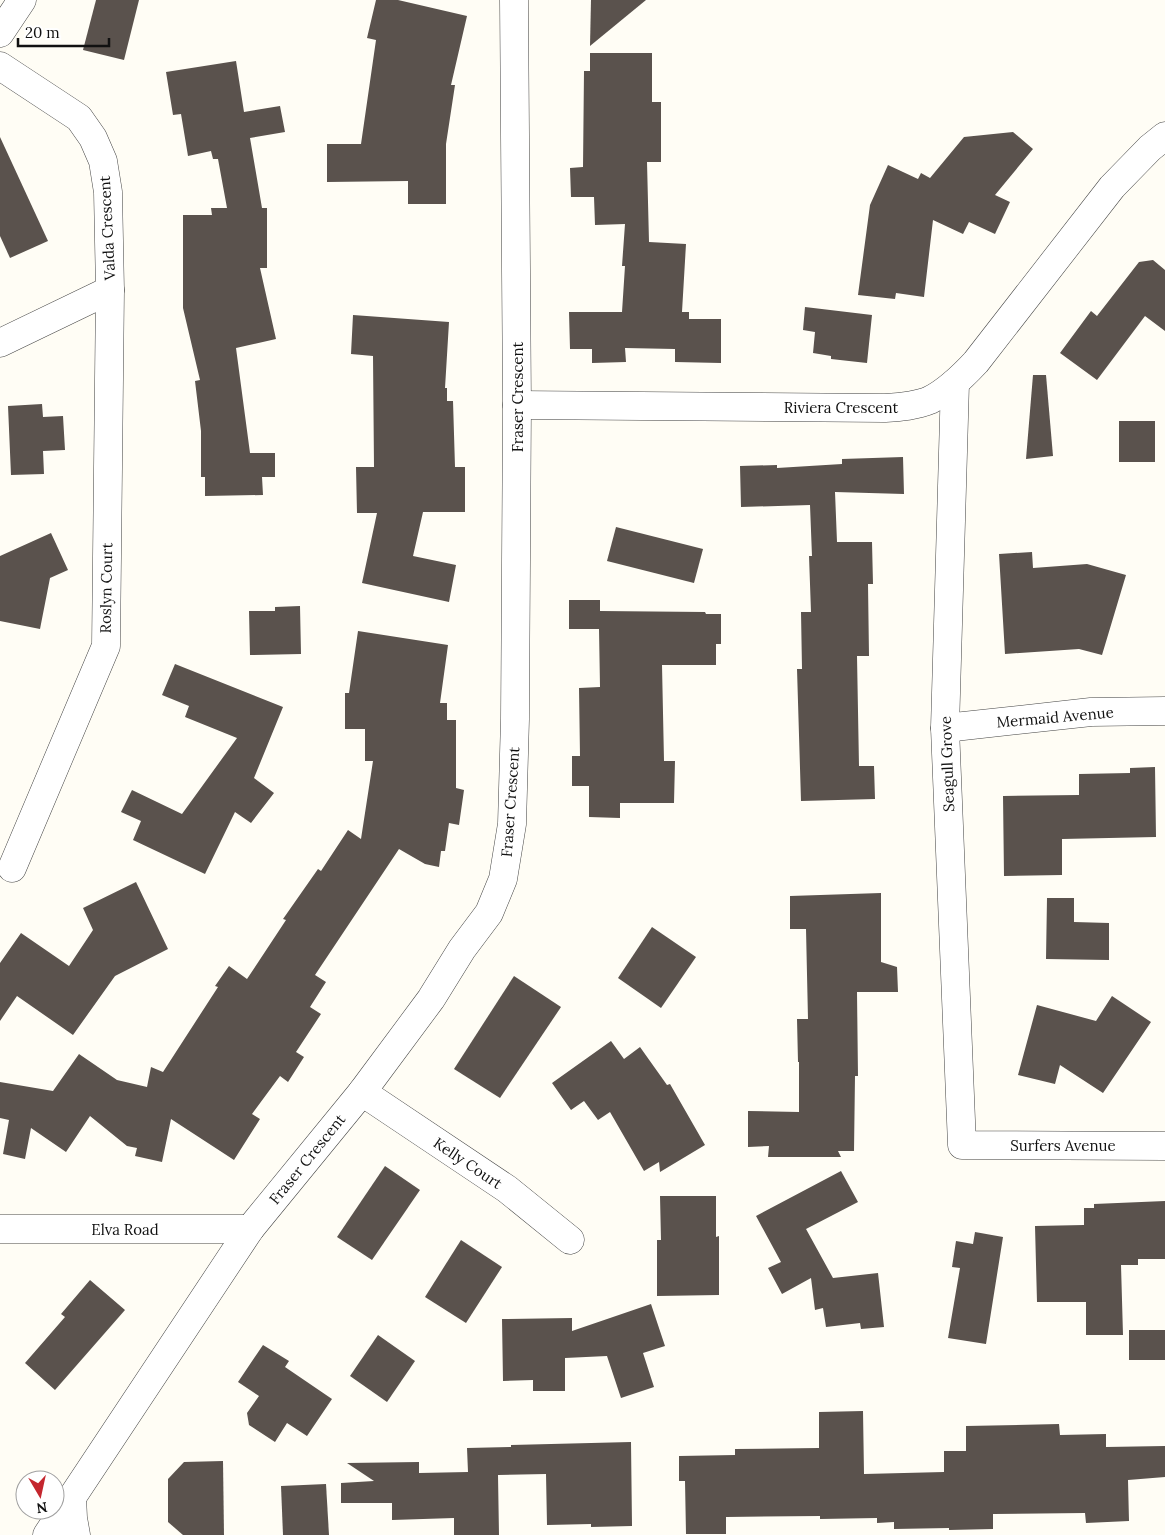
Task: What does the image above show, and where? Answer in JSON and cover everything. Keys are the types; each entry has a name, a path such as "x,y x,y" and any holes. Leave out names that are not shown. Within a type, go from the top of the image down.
{"street":[{"path":"0,33 22,0"},
{"name":"Fraser Crescent","path":"47,1535 250,1229 362,1092 431,999 462,949 488,913 503,879 512,824 514,781 517,406 514,0"},
{"name":"Valda Crescent","path":"0,66 79,118 93,138 103,161 108,192 110,290"},
{"name":"Riviera Crescent","path":"517,406 884,408 907,406 930,400 955,383 976,362 1112,187 1150,148 1165,136"},
{"path":"0,343 110,290"},
{"name":"Roslyn Court","path":"12,868 106,646 110,290"},
{"name":"Seagull Grove","path":"955,383 945,728 962,1144"},
{"name":"Mermaid Avenue","path":"945,728 1090,712 1165,711"},
{"name":"Kelly Court","path":"362,1092 507,1189 570,1240"},
{"name":"Surfers Avenue","path":"962,1144 1165,1146"},
{"name":"Elva Road","path":"0,1230 250,1229"},
{"path":"72,1497 76,1535"}],"building":[{"path":"96,0 139,0 124,60 83,50"},
{"path":"376,0 398,0 467,16 451,85 455,85 446,144 446,204 408,204 408,181 327,182 327,144 361,144 376,40 367,38"},
{"path":"591,0 646,0 590,46"},
{"path":"590,53 652,53 652,102 661,102 661,162 647,162 649,242 686,244 682,312 689,312 689,319 721,319 721,363 675,362 675,349 625,348 626,362 592,363 592,349 570,349 569,312 622,312 625,266 622,266 625,224 595,225 594,197 571,197 570,168 583,167 584,71 590,71"},
{"path":"236,61 244,112 280,106 285,132 250,138 262,208 267,208 267,268 260,268 276,339 236,348 250,453 275,453 275,477 262,477 263,495 205,496 205,477 201,477 201,431 195,381 200,380 183,308 183,215 212,215 211,208 227,208 218,159 213,159 211,151 188,156 181,114 173,115 166,72"},
{"path":"1013,132 1033,149 995,195 1010,202 995,234 969,222 963,234 933,220 924,297 896,293 895,299 858,295 870,205 888,165 918,179 921,173 930,178 964,137"},
{"path":"0,137 48,241 10,258 0,236"},
{"path":"1153,260 1165,270 1165,331 1145,316 1097,380 1060,353 1091,311 1097,316 1139,262"},
{"path":"805,307 872,315 867,363 831,359 831,356 813,353 815,332 803,330"},
{"path":"353,315 449,322 445,388 447,388 447,401 453,401 455,467 465,467 465,512 423,512 413,556 456,565 449,602 362,583 377,513 357,513 356,467 374,467 373,356 351,354"},
{"path":"1033,375 1046,375 1053,456 1026,459"},
{"path":"42,404 43,417 63,416 65,450 43,451 44,474 11,475 8,406"},
{"path":"1119,421 1155,421 1155,462 1119,462"},
{"path":"903,457 904,494 835,492 837,542 872,542 873,584 868,584 869,656 857,656 859,766 874,766 875,799 801,801 797,669 802,669 801,612 811,612 809,556 812,556 810,505 741,507 740,466 777,465 777,468 842,464 842,459"},
{"path":"616,527 703,549 694,583 607,561"},
{"path":"51,533 68,570 50,578 40,629 0,621 0,556"},
{"path":"1032,552 1033,568 1087,564 1126,575 1102,655 1079,649 1005,654 999,554"},
{"path":"569,600 600,600 600,611 705,612 706,614 721,614 721,644 716,644 716,665 662,665 664,761 675,761 674,803 620,803 620,818 589,817 589,786 572,786 572,756 580,756 579,688 600,687 599,629 569,629"},
{"path":"300,606 301,654 250,655 249,611 275,611 275,607"},
{"path":"358,631 448,645 440,703 447,703 447,720 456,720 456,788 464,790 459,825 449,823 445,851 441,851 439,867 425,864 399,849 315,975 326,982 310,1007 321,1014 296,1052 304,1057 288,1082 280,1076 252,1114 260,1119 234,1160 171,1119 162,1162 135,1156 137,1148 127,1146 90,1116 66,1152 31,1128 25,1159 3,1154 9,1120 0,1118 0,1082 53,1091 79,1054 117,1080 147,1087 151,1067 163,1072 218,987 215,986 229,966 247,979 286,920 283,919 318,869 321,871 348,830 361,839 373,761 365,761 365,729 345,729 345,693 349,693"},
{"path":"175,664 283,707 254,778 274,793 251,823 235,812 205,874 133,840 141,821 121,812 132,790 182,814 237,738 185,717 189,706 162,695"},
{"path":"1155,767 1156,837 1062,839 1062,875 1004,876 1003,796 1079,795 1079,774 1130,773 1130,768"},
{"path":"136,882 168,949 115,976 73,1035 17,996 0,1021 0,963 21,933 69,966 93,930 83,908"},
{"path":"881,893 881,962 897,967 898,992 857,992 858,1076 855,1076 854,1151 838,1151 841,1157 768,1157 769,1146 748,1147 748,1111 799,1112 797,1019 808,1019 806,929 790,929 790,896"},
{"path":"1047,898 1074,898 1074,922 1109,923 1109,960 1046,959"},
{"path":"652,927 696,957 661,1008 618,978"},
{"path":"514,976 561,1007 500,1098 454,1069"},
{"path":"1112,996 1151,1022 1103,1093 1060,1065 1055,1084 1018,1075 1037,1005 1096,1021"},
{"path":"611,1041 624,1059 640,1047 667,1085 670,1084 705,1145 660,1172 659,1162 644,1171 610,1112 598,1120 584,1101 571,1110 552,1083"},
{"path":"385,1166 420,1190 372,1260 337,1237"},
{"path":"841,1171 858,1202 806,1229 833,1278 878,1273 884,1327 861,1329 860,1323 826,1327 823,1308 815,1310 811,1278 782,1294 768,1268 781,1262 756,1216"},
{"path":"660,1196 716,1196 716,1237 719,1236 719,1295 657,1296 657,1240 661,1240"},
{"path":"1165,1201 1165,1259 1138,1259 1138,1265 1121,1265 1123,1335 1086,1335 1086,1302 1037,1302 1035,1226 1084,1225 1084,1208 1094,1208 1094,1204"},
{"path":"975,1232 1003,1237 986,1344 948,1338 960,1268 952,1267 956,1241 973,1244"},
{"path":"461,1240 502,1267 466,1323 425,1297"},
{"path":"90,1280 125,1310 55,1390 25,1363 65,1317 61,1314"},
{"path":"651,1304 665,1346 643,1353 654,1387 621,1398 607,1356 565,1358 565,1391 533,1391 533,1380 503,1381 502,1319 572,1318 572,1331"},
{"path":"1129,1330 1165,1330 1165,1360 1129,1360"},
{"path":"378,1335 415,1361 387,1402 350,1376"},
{"path":"263,1345 289,1361 285,1367 332,1399 307,1436 287,1423 275,1442 249,1425 247,1413 259,1396 238,1382"},
{"path":"863,1411 864,1474 944,1472 944,1451 966,1451 966,1426 1059,1424 1060,1435 1106,1434 1106,1447 1165,1446 1165,1477 1128,1480 1129,1521 1086,1523 1085,1513 993,1514 993,1529 949,1530 949,1528 894,1529 894,1522 877,1523 877,1518 820,1519 820,1516 726,1517 726,1534 686,1534 685,1481 679,1481 679,1456 735,1455 735,1449 819,1448 819,1412"},
{"path":"631,1442 632,1526 591,1527 591,1524 547,1525 546,1474 498,1475 499,1535 454,1535 454,1518 392,1520 392,1503 341,1503 341,1483 374,1481 347,1463 419,1462 419,1473 468,1472 467,1448"},
{"path":"223,1461 224,1535 183,1535 168,1522 168,1479 184,1462"},
{"path":"326,1484 329,1535 283,1535 281,1486"}]}
